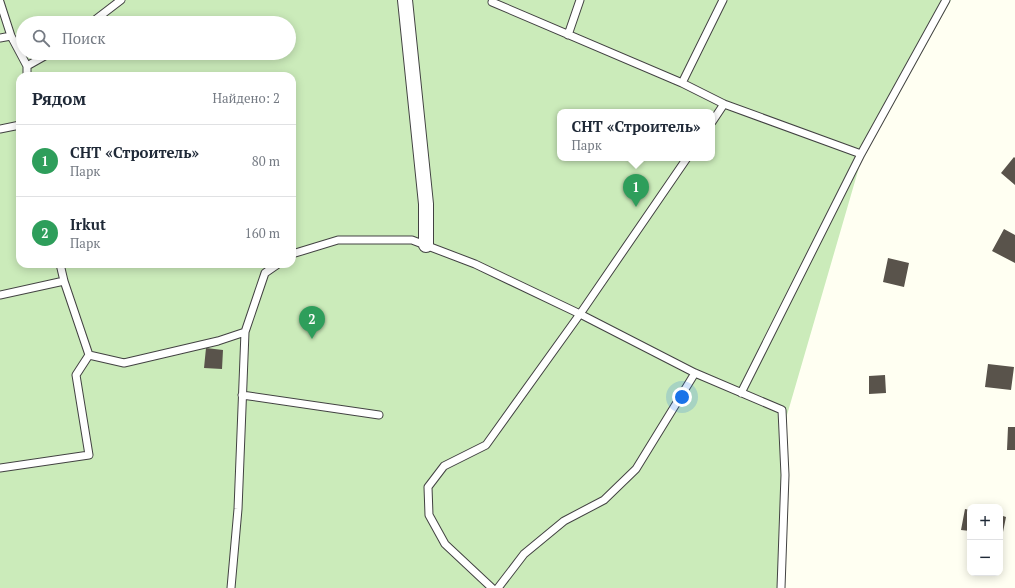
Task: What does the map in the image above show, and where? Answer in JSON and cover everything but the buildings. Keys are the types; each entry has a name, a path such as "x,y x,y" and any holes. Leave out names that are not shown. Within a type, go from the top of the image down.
{"street":[{"path":"405,0 426,204 426,245"}],"lane":[{"path":"100,16 121,0"},
{"path":"568,35 580,0"},
{"path":"682,83 722,0"},
{"path":"741,393 861,154 946,0"},
{"path":"0,2 11,36 16,46"},
{"path":"492,2 682,83 724,104 861,154"},
{"path":"0,38 11,36"},
{"path":"23,60 27,72"},
{"path":"26,66 37,60"},
{"path":"715,118 724,104"},
{"path":"0,129 16,126"},
{"path":"492,588 445,544 429,516 428,487 444,466 486,445 580,314 685,161"},
{"path":"296,253 338,240 412,240 475,264 580,314 695,373 782,410 785,475 781,588"},
{"path":"61,268 89,355"},
{"path":"231,588 238,509 245,332 265,273 272,268"},
{"path":"0,295 64,281"},
{"path":"89,355 124,363 218,341 245,332"},
{"path":"0,468 89,455 76,376 89,355"},
{"path":"498,588 524,554 564,521 604,500 636,469 695,373"},
{"path":"242,395 379,415"}],"green space":[{"path":"0,0 951,0 860,164 787,415 781,588 0,588"}],"place":[{"name":"СНТ «Строитель»","path":"636,207"},
{"name":"Irkut","path":"312,339"}]}
